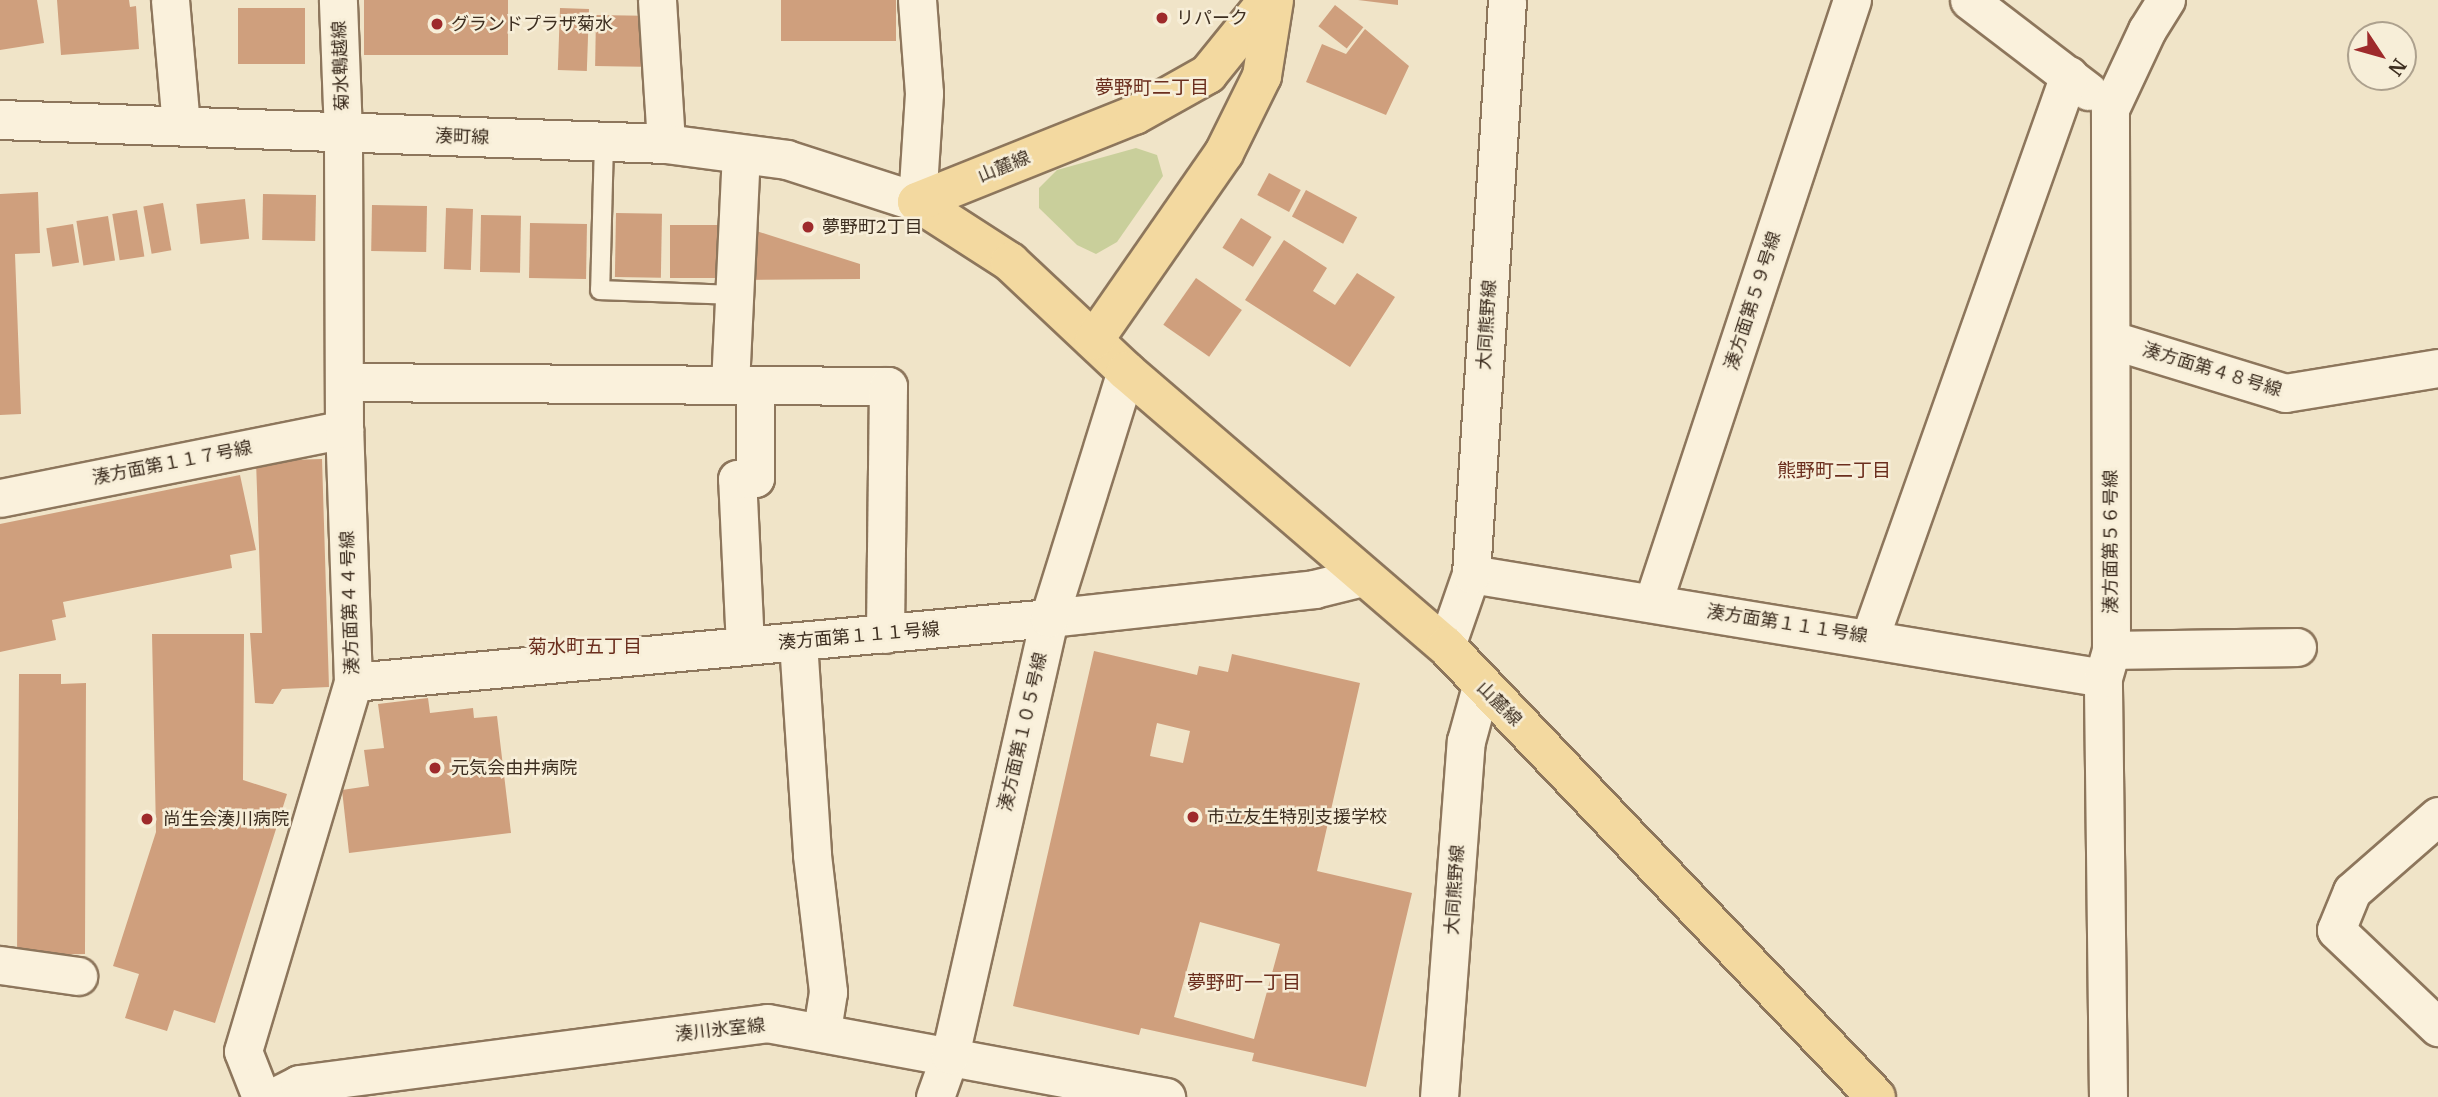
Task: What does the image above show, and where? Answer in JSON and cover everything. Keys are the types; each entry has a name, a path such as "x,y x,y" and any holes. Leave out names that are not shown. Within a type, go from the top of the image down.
{"main road":[{"name":"山麓線","path":"916,202 1135,115 1208,74 1271,0"},
{"name":"山麓線","path":"1094,340 1224,153 1262,76 1271,0"},
{"name":"山麓線","path":"916,202 1010,262 1126,371 1446,646 1480,686 1574,778 1877,1097"}],"street":[{"path":"170,0 181,125"},
{"name":"菊水鵯越線","path":"338,0 343,132"},
{"path":"657,0 666,144"},
{"path":"916,202 924,93 917,0"},
{"name":"大同熊野線","path":"1446,646 1471,574 1507,0"},
{"name":"湊方面第５９号線","path":"1653,602 1852,0"},
{"path":"1969,0 2110,109"},
{"name":"湊方面第５６号線","path":"2108,1097 2107,664 2112,340 2110,109 2147,30 2166,0"},
{"path":"1870,637 2068,75"},
{"name":"湊町線","path":"0,120 666,144 787,160 916,202"},
{"name":"湊方面第４４号線","path":"261,1097 243,1051 353,682 344,429 343,132"},
{"path":"741,154 734,295 742,385 755,478 737,479 745,646"},
{"name":"湊方面第４８号線","path":"2112,340 2286,394 2438,368"},
{"name":"湊方面第１０５号線","path":"935,1097 950,1055 1049,618 1126,371"},
{"path":"344,382 888,386 885,634"},
{"name":"湊方面第１１７号線","path":"0,498 344,429"},
{"name":"湊方面第１１１号線","path":"1471,574 1870,637 2107,664 2297,647"},
{"name":"湊方面第１１１号線","path":"353,682 1049,618 1314,589 1363,577"},
{"path":"799,642 812,855 828,992 822,1031"},
{"name":"大同熊野線","path":"1439,1097 1466,741 1480,686"},
{"path":"2438,816 2352,891 2336,930 2438,1027"},
{"path":"0,965 78,976"},
{"name":"湊川氷室線","path":"274,1097 299,1084 767,1023 822,1031 1166,1097"}],"lane":[{"path":"604,142 600,290 734,295"}],"green space":[{"path":"1136,148 1157,155 1163,176 1117,242 1096,254 1077,245 1039,208 1039,188 1057,170"}],"building":[{"path":"0,0 37,0 44,43 0,50"},
{"path":"57,0 129,0 130,7 136,6 139,49 61,55"},
{"name":"グランドプラザ菊水","path":"364,0 508,0 508,55 364,55"},
{"path":"781,0 896,0 896,41 781,41"},
{"path":"1358,0 1398,0 1398,5"},
{"path":"1335,5 1363,27 1347,48 1318,26"},
{"path":"238,8 305,8 305,64 238,64"},
{"path":"560,8 589,9 587,71 558,70"},
{"path":"596,15 642,16 641,67 595,66"},
{"path":"1365,29 1409,66 1386,115 1306,82 1322,44 1346,54"},
{"path":"1269,173 1301,190 1289,212 1257,195"},
{"path":"1306,190 1357,217 1343,244 1292,216"},
{"path":"38,192 40,253 15,254 21,414 0,415 0,194"},
{"path":"263,194 316,195 315,241 262,240"},
{"path":"245,199 249,239 200,244 196,204"},
{"path":"163,203 171,250 152,254 143,206"},
{"path":"372,205 427,206 426,252 371,251"},
{"path":"446,208 473,209 471,270 444,269"},
{"path":"137,210 144,256 120,260 112,214"},
{"path":"616,213 662,214 661,278 615,277"},
{"path":"481,215 521,216 520,273 480,272"},
{"path":"108,216 115,260 83,265 76,221"},
{"path":"1241,218 1272,237 1253,267 1222,248"},
{"path":"530,223 587,224 586,279 529,278"},
{"path":"73,224 79,263 52,267 46,228"},
{"path":"670,225 720,225 720,278 670,278"},
{"path":"744,227 860,264 860,279 743,280"},
{"path":"1284,240 1327,268 1313,291 1335,305 1357,273 1395,297 1350,367 1245,300"},
{"path":"1196,278 1242,310 1209,357 1163,325"},
{"path":"322,459 329,687 282,689 273,704 255,703 250,633 262,633 256,461"},
{"path":"240,475 256,550 230,555 232,568 63,602 66,617 52,620 56,640 0,652 0,524"},
{"path":"152,634 244,634 243,780 287,794 215,1023 174,1010 167,1031 125,1018 139,974 113,966 156,832"},
{"name":"市立友生特別支援学校","path":"1094,651 1197,675 1199,666 1228,672 1232,654 1360,683 1317,871 1412,893 1366,1087 1252,1061 1254,1053 1141,1028 1139,1035 1013,1006","holes":["1157,723 1190,731 1183,763 1150,756","1200,922 1280,944 1254,1039 1174,1017"]},
{"path":"19,674 61,674 61,684 86,683 85,954 17,955"},
{"name":"元気会由井病院","path":"428,698 430,713 473,708 474,718 497,716 511,833 349,853 342,790 369,786 364,750 384,748 378,704"}],"place":[{"name":"リパーク","path":"1162,18"},
{"name":"グランドプラザ菊水","path":"437,24"},
{"name":"夢野町2丁目","path":"808,227"},
{"name":"元気会由井病院","path":"435,768"},
{"name":"市立友生特別支援学校","path":"1193,817"},
{"name":"尚生会湊川病院","path":"147,819"}],"district":[{"name":"夢野町二丁目","path":"1152,88"},
{"name":"熊野町二丁目","path":"1834,471"},
{"name":"菊水町五丁目","path":"585,647"},
{"name":"夢野町一丁目","path":"1244,983"}]}
